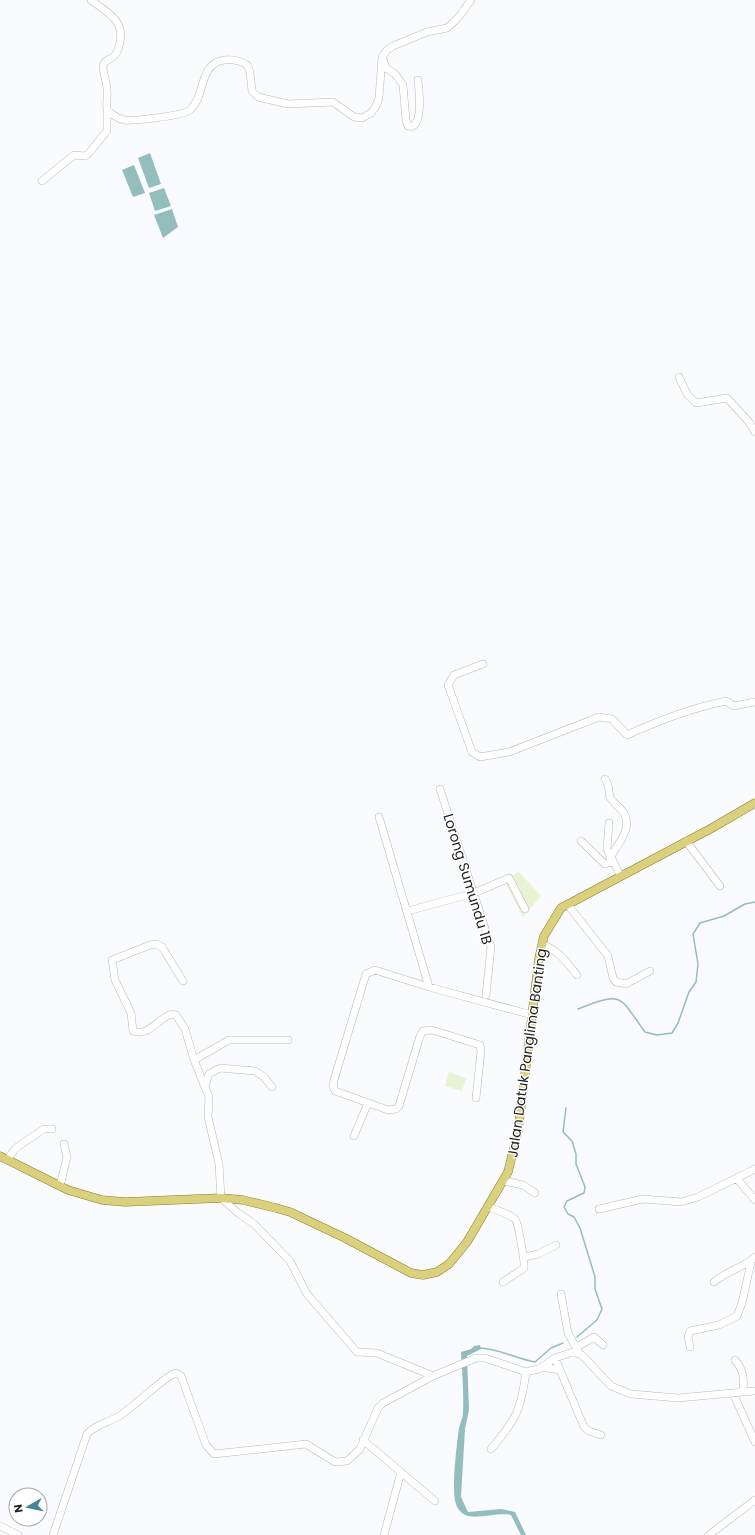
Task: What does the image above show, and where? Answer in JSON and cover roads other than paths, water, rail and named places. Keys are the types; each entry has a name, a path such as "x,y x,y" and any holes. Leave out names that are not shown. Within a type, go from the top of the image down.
{"main road":[{"name":"Jalan Datuk Panglima Banting","path":"4,1158 80,1195 115,1202 221,1198 258,1203 290,1212 345,1238 411,1273 423,1275 442,1269 456,1256 467,1242 504,1181 513,1157 518,1131 542,945 549,926 562,908 620,875 712,828 755,802"}],"street":[{"path":"42,181 74,155 85,156 88,154 107,131 108,89 103,65 105,61 115,56 121,39 118,22 106,9 91,0"},
{"path":"104,0 106,9"},
{"path":"107,111 120,118 131,120 187,112 196,104 205,74 210,68 215,63 237,60 247,66 250,72 252,91 258,97 288,104 333,102 354,117 362,118 371,113 379,98 382,57 388,50 398,44 427,32 447,28 458,18 471,0"},
{"path":"382,57 386,68 395,74 403,85 406,121 408,126 411,127 418,120 420,105 418,80"},
{"path":"679,377 688,394 696,403 727,398 749,422 755,432"},
{"path":"484,664 454,675 448,685 472,752 480,757 509,752 599,717 612,718 627,735 694,708 726,701 734,706 755,702"},
{"path":"581,841 600,861 605,864 611,860 624,835 627,827 626,819 610,796 608,783 605,779"},
{"name":"Lorong Sumundu 1B","path":"440,789 491,947 486,995"},
{"path":"379,817 408,911 429,987"},
{"path":"609,823 607,842 611,860 620,875"},
{"path":"686,841 720,886"},
{"path":"408,911 474,893 509,878 525,909"},
{"path":"568,905 608,956 613,978 616,982 626,984 650,971"},
{"path":"183,980 162,947 159,945 150,945 112,960 115,980 131,1013 132,1031 142,1032 150,1029 168,1014 176,1015 185,1029 194,1060 210,1101 208,1117 221,1174 221,1198 238,1214 254,1224 287,1258 294,1268 307,1294 353,1349 360,1353 380,1354 433,1376"},
{"path":"542,945 557,952 577,975"},
{"path":"476,1098 481,1051 480,1045 432,1030 423,1031 420,1036 399,1106 396,1109 388,1110 335,1091 333,1086 366,974 375,970 429,987 532,1015"},
{"path":"194,1060 229,1040 288,1040"},
{"path":"205,1086 209,1074 220,1068 255,1071 264,1076 272,1087"},
{"path":"354,1136 368,1103"},
{"path":"4,1158 20,1145 44,1130 52,1129"},
{"path":"60,1186 67,1157 64,1144"},
{"path":"599,1209 643,1199 681,1202 698,1197 755,1169"},
{"path":"738,1178 755,1200"},
{"path":"504,1181 523,1185 535,1193"},
{"path":"489,1207 514,1218 518,1222 524,1257 524,1268 502,1282"},
{"path":"524,1257 538,1254 556,1245"},
{"path":"714,1282 720,1276 753,1259"},
{"path":"690,1346 688,1337 690,1331 719,1325 737,1316 742,1303 753,1259"},
{"path":"561,1294 568,1333 578,1350 611,1386 631,1394 672,1398 755,1391"},
{"path":"53,1535 87,1434 99,1424 119,1416 146,1393 173,1374 176,1373 181,1376 206,1445 214,1454 306,1444 331,1460 339,1462 347,1461 360,1449 378,1408 383,1403 433,1376 468,1360 485,1358 526,1372 542,1367 555,1358 578,1350 594,1337 603,1345"},
{"path":"555,1358 584,1428 601,1435"},
{"path":"735,1360 741,1366 744,1377 743,1392"},
{"path":"542,1367 560,1370"},
{"path":"491,1449 516,1416 524,1391 526,1372"},
{"path":"733,1394 755,1442"},
{"path":"363,1440 435,1501"},
{"path":"384,1535 400,1472"},
{"path":"709,1535 755,1500"},
{"path":"0,1526 18,1535"}],"water":[{"path":"150,153 161,184 149,188 138,158"},
{"path":"134,165 145,193 133,197 122,170"},
{"path":"164,188 171,206 155,211 149,193"},
{"path":"172,209 178,227 163,238 154,215"},
{"path":"480,1345 481,1349 467,1356 469,1410 465,1429 461,1497 468,1512 501,1509 515,1512 526,1535 521,1535 511,1515 500,1514 475,1517 469,1516 462,1513 456,1504 454,1489 455,1466 459,1428 463,1417 461,1352"}],"waterway":[{"path":"578,1009 604,1000 619,1000 630,1010 645,1032 657,1035 672,1033 678,1023 689,992 696,982 698,964 693,934 700,923 724,916 745,904 755,902"},
{"path":"566,1108 563,1132 572,1141 576,1154 576,1164 585,1187 584,1193 567,1201 564,1207 568,1214 574,1217 580,1228 595,1277 595,1289 602,1309 597,1320 577,1337"},
{"path":"479,1348 486,1348 535,1362 551,1348 563,1343"}]}
